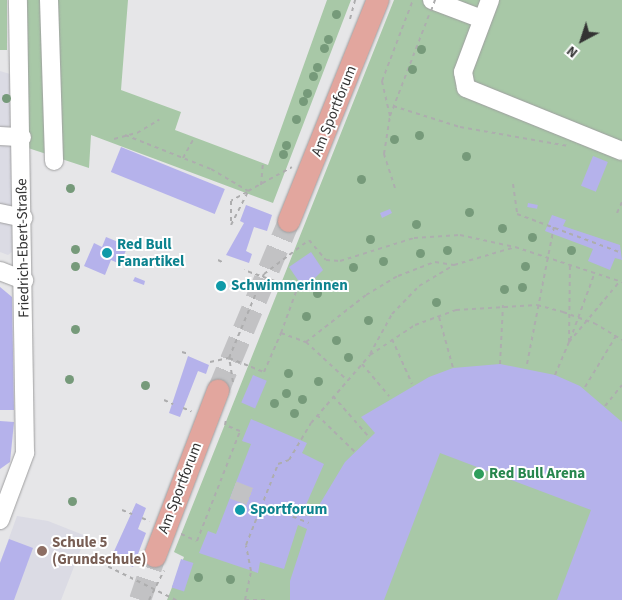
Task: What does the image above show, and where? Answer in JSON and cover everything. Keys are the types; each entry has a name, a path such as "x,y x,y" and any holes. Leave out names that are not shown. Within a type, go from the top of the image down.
{"main road":[{"name":"Am Sportforum","path":"289,222 378,0"},
{"name":"Am Sportforum","path":"161,561 226,388"}],"street":[{"name":"Friedrich-Ebert-Straße","path":"0,520 5,490 25,454 22,137 18,0"},
{"path":"49,0 54,161"},
{"path":"490,0 463,72 466,88 621,147"},
{"path":"433,4 482,19"},
{"path":"0,136 22,137"},
{"path":"0,213 23,218"},
{"path":"0,271 24,280"}],"path":[{"path":"351,18 355,0"},
{"path":"390,116 382,81 413,0"},
{"path":"395,188 384,154 390,116 433,4"},
{"path":"393,106 460,127 571,147"},
{"path":"114,139 159,120"},
{"path":"125,135 183,158 248,191"},
{"path":"183,158 194,138"},
{"path":"261,184 263,163"},
{"path":"248,191 231,225 232,201 248,191 292,167"},
{"path":"513,184 518,214 622,253"},
{"path":"617,213 622,202"},
{"path":"527,364 545,254 554,227"},
{"path":"226,388 229,358 264,274 309,240 326,260 340,261 414,238 460,235 545,254 621,282 569,342"},
{"path":"370,355 392,314 419,286 454,266 515,247"},
{"path":"218,260 224,263"},
{"path":"306,342 366,295 398,276 435,262 454,266"},
{"path":"569,342 570,262"},
{"path":"210,362 229,358 264,372 281,333 297,289 264,274 244,270"},
{"path":"555,375 595,271"},
{"path":"500,364 503,305"},
{"path":"267,600 245,600 251,571 246,545 278,464 290,460 317,415 346,379 370,355 392,339 439,316 503,305 537,305 563,312 594,323 622,340"},
{"path":"439,316 453,368"},
{"path":"281,333 306,342 346,379"},
{"path":"585,387 616,336"},
{"path":"392,339 412,384"},
{"path":"182,352 189,354"},
{"path":"362,364 388,395"},
{"path":"605,406 622,385"},
{"path":"333,395 369,437"},
{"path":"164,400 173,404"},
{"path":"317,415 355,452"},
{"path":"182,534 197,541 240,431 228,426"},
{"path":"262,505 309,523"},
{"path":"122,510 132,514"},
{"path":"149,600 161,561"},
{"path":"101,563 154,586 176,600"}],"shaded area":[{"path":"0,71 10,74 12,252 8,255 0,252"},
{"name":"Schule 5 (Grundschule)","path":"17,516 48,521 86,536 61,600 0,600 0,563"}],"green space":[{"path":"0,0 7,0 7,50 0,50"},
{"path":"27,0 128,0 121,90 181,112 175,130 268,165 327,0 351,0 273,203 91,135 89,168 28,148"},
{"path":"394,0 622,0 622,600 167,600 184,557 174,552"}],"building":[{"path":"121,147 225,189 215,214 111,172"},
{"path":"593,156 608,162 596,192 581,186"},
{"path":"528,203 538,205 537,209 527,207"},
{"path":"246,205 272,215 267,231 254,227 246,251 252,254 249,263 226,255 244,223 240,221"},
{"path":"390,209 392,213 382,218 380,213"},
{"path":"552,215 566,220 563,226 620,245 622,260 615,258 610,270 588,261 593,249 545,231"},
{"name":"Red Bull Fanartikel","path":"106,237 128,246 120,264 111,260 105,275 84,266 94,243 102,247"},
{"path":"311,252 323,270 304,289 289,267"},
{"path":"135,277 145,281 144,285 133,281"},
{"path":"0,287 12,297 14,410 0,410"},
{"path":"188,356 209,365 206,374 198,371 180,417 169,413"},
{"name":"Red Bull Arena","path":"500,364 555,375 580,386 622,422 622,600 557,600 591,510 440,453 384,600 290,600 290,581 307,529 298,525 284,569 260,562 258,573 199,553 208,531 216,534 251,444 242,441 251,419 307,443 302,453 324,464 302,514 312,517 345,462 375,433 361,417 429,377 453,368"},
{"path":"253,375 267,381 255,408 241,403"},
{"path":"0,421 14,422 10,462 0,469"},
{"path":"136,503 146,508 138,529 146,533 133,567 111,558"},
{"path":"9,539 33,548 14,600 0,600 0,563"},
{"path":"181,559 193,563 184,592 172,588"}],"tunnel":[{"path":"218,391 289,221"},
{"path":"233,490 256,499"},
{"path":"140,600 155,556"}],"place":[{"name":"Red Bull Fanartikel","path":"107,253"},
{"name":"Schwimmerinnen","path":"221,286"},
{"name":"Red Bull Arena","path":"479,474"},
{"name":"Sportforum","path":"240,510"},
{"name":"Schule 5 (Grundschule)","path":"42,551"}]}
